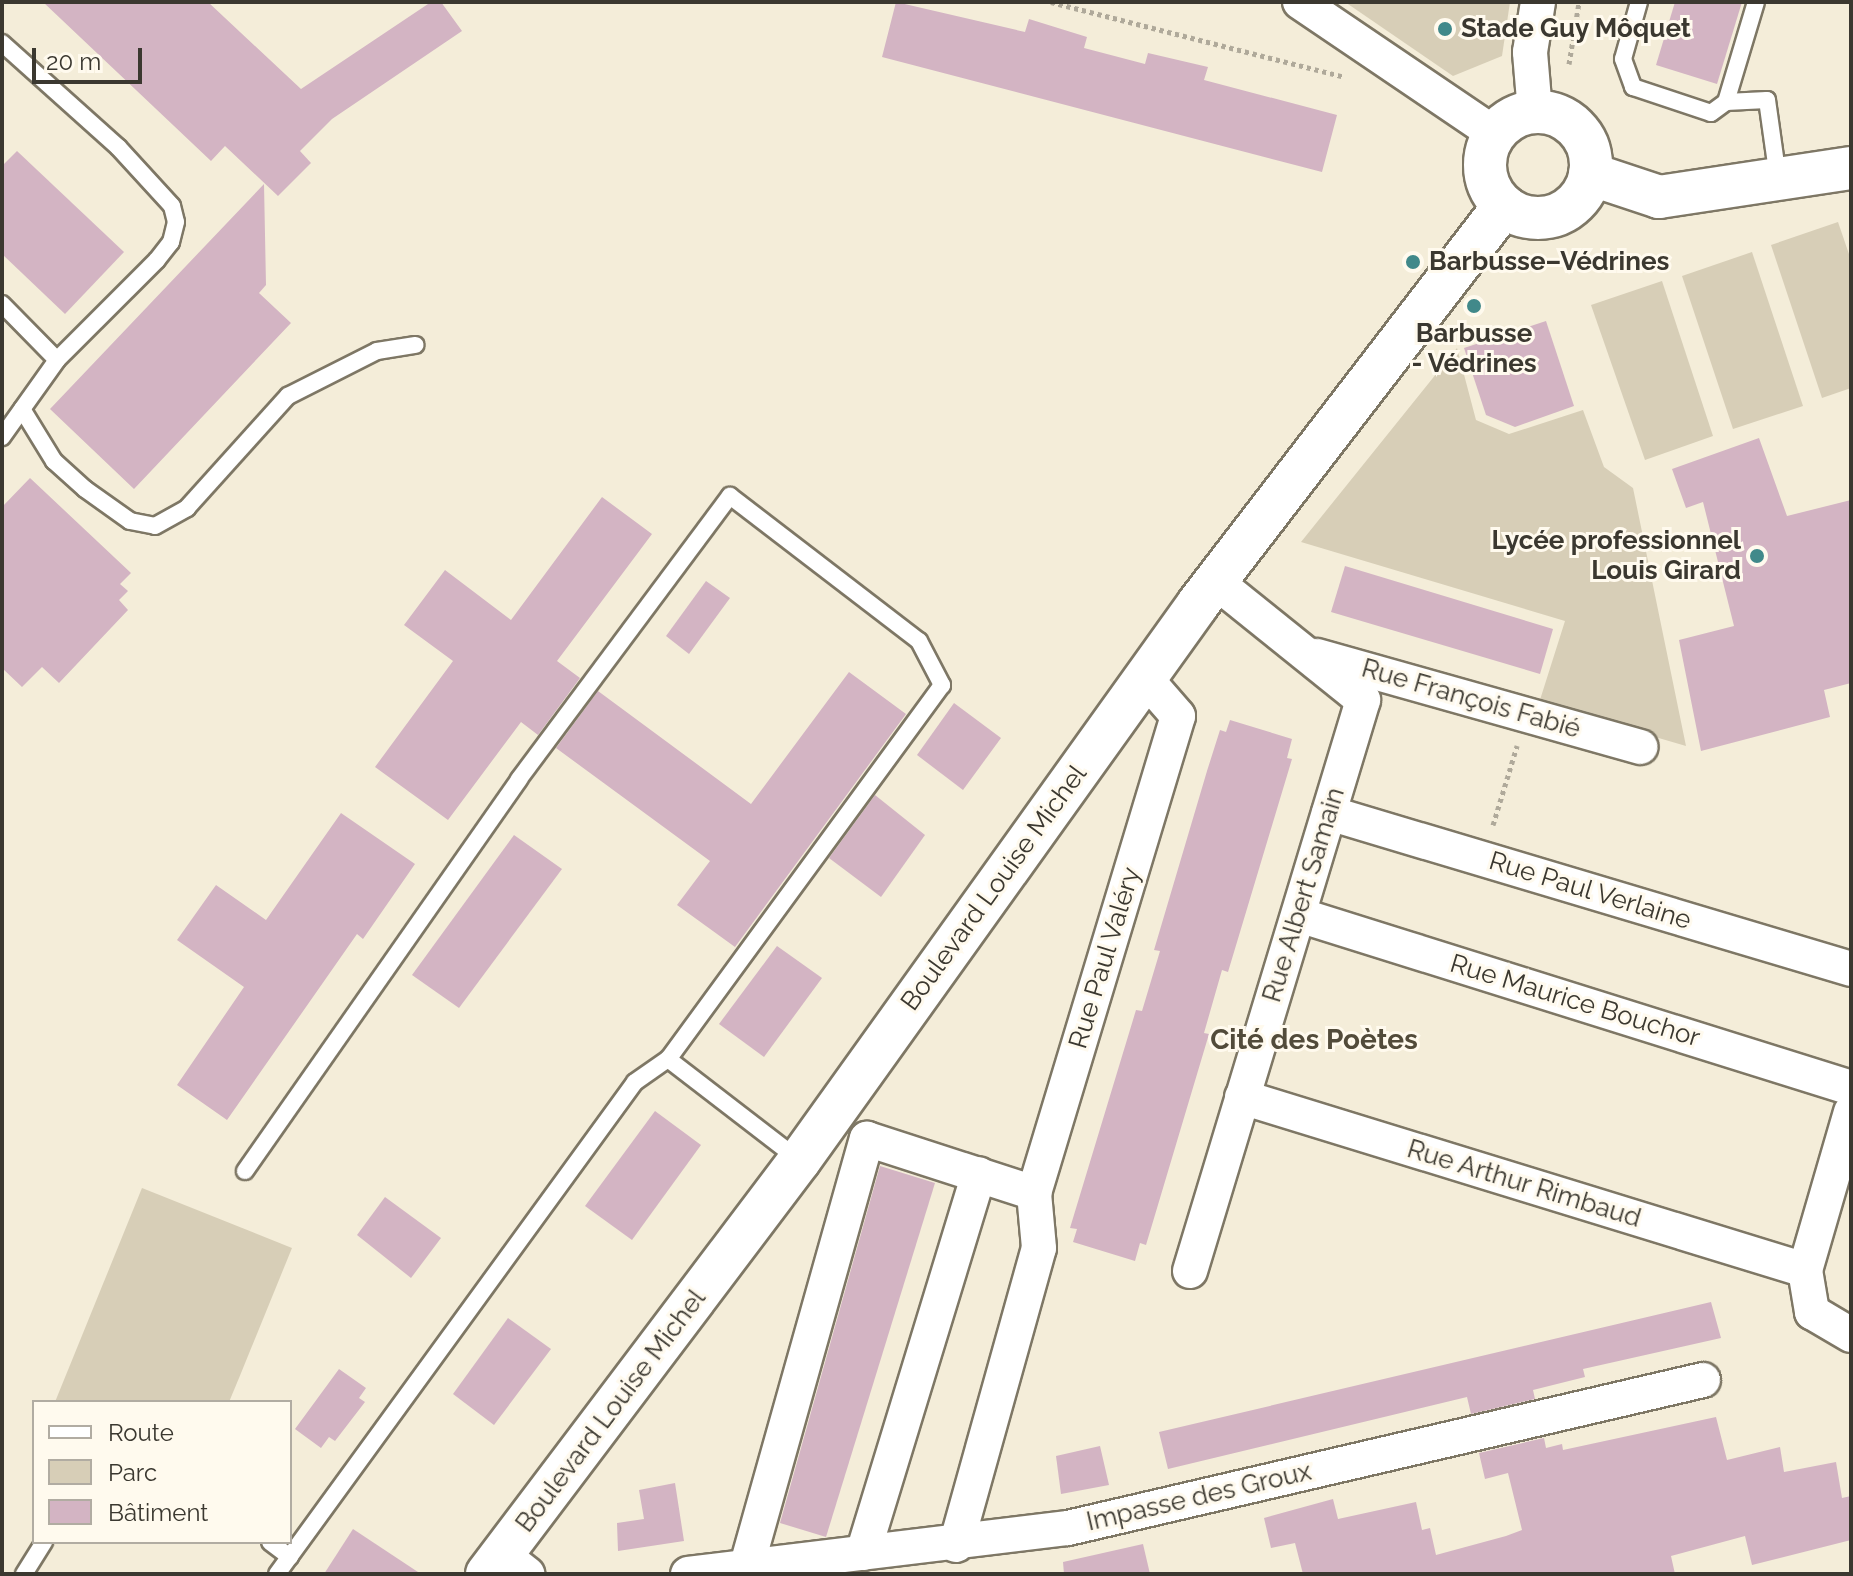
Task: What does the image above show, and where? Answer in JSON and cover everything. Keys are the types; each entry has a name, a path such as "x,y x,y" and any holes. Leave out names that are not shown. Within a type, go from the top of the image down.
{"street":[{"path":"1300,2 1495,134"},
{"path":"1535,112 1530,52 1538,2"},
{"path":"1535,112 1559,116 1577,129 1587,144 1590,174 1581,197 1560,214 1523,216 1504,206 1494,195 1485,169 1495,134 1514,118 1535,112"},
{"path":"1590,174 1659,197 1851,168"},
{"name":"Boulevard Louise Michel","path":"506,1568 1145,678 1504,206"},
{"name":"Rue Albert Samain","path":"1190,1271 1363,700 1216,582"},
{"name":"Rue François Fabié","path":"1301,652 1640,747"},
{"name":"Rue Paul Valéry","path":"1034,1193 1178,716 1145,678"},
{"name":"Rue Paul Verlaine","path":"1329,813 1851,969"},
{"name":"Rue Maurice Bouchor","path":"1299,915 1851,1088"},
{"name":"Rue Arthur Rimbaud","path":"1242,1097 1805,1270"},
{"path":"1851,1112 1805,1270 1812,1312 1851,1335"},
{"path":"833,1114 867,1139 1034,1193 1039,1248 956,1545"},
{"path":"747,1565 867,1139"},
{"path":"863,1553 979,1174"},
{"name":"Impasse des Groux","path":"688,1574 747,1565 956,1545 1068,1528 1703,1380"}],"lane":[{"path":"1639,2 1623,59 1633,87 1711,113 1726,102 1767,100 1778,179"},
{"path":"1726,102 1756,2"},
{"path":"2,43 118,147 172,206 176,222 171,242 157,260 57,360 2,437"},
{"path":"2,304 57,360"},
{"path":"22,409 54,461 85,489 130,521 155,526 187,508 288,396 377,351 416,345"},
{"path":"245,1171 519,779 730,496 919,641 942,685 668,1059 635,1082 277,1574"},
{"path":"668,1059 799,1161"},
{"path":"24,1574 33,1567 43,1544"},
{"path":"273,1544 290,1557"}],"path":[{"path":"1051,2 1356,80 1374,52"},
{"path":"1483,859 1526,715"}],"green space":[{"name":"Stade Guy Môquet","path":"1345,2 1510,2 1502,56 1453,76"},
{"path":"1838,222 1851,260 1851,388 1822,398 1771,245"},
{"path":"1752,252 1803,406 1733,429 1682,276"},
{"path":"1662,281 1713,436 1645,460 1591,305"},
{"path":"1457,348 1476,420 1509,434 1583,410 1604,467 1633,488 1686,746 1539,703 1565,621 1301,542"},
{"path":"142,1188 292,1248 230,1400 56,1400"}],"building":[{"path":"43,2 208,2 301,89 431,2 441,2 462,31 332,119 300,151 311,163 278,196 225,146 211,161"},
{"path":"896,2 1025,32 1029,19 1087,37 1084,48 1145,64 1148,53 1208,67 1204,80 1337,115 1322,172 882,57"},
{"path":"1675,2 1742,2 1717,84 1656,65"},
{"path":"17,151 124,252 65,314 2,254 2,166"},
{"path":"264,184 266,285 259,293 291,323 134,489 50,409"},
{"path":"1546,321 1574,406 1515,427 1486,415 1464,348"},
{"name":"Lycée professionnel Louis Girard","path":"1759,438 1787,516 1851,500 1851,683 1824,690 1830,717 1701,751 1679,640 1734,626 1703,502 1686,508 1672,469"},
{"path":"30,478 131,573 120,584 128,591 119,600 128,610 59,683 42,667 22,687 2,668 2,507"},
{"path":"602,497 652,534 557,661 580,678 538,735 521,722 448,820 375,767 453,661 404,625 445,570 511,620"},
{"path":"1345,566 1553,629 1540,674 1331,612"},
{"path":"706,581 730,598 689,654 666,636"},
{"path":"849,672 906,714 735,947 677,905 710,861 556,748 598,691 751,804"},
{"path":"954,703 1001,738 963,790 917,755"},
{"path":"1230,720 1292,739 1287,758 1292,759 1228,972 1222,970 1204,1033 1209,1034 1146,1245 1140,1243 1135,1261 1073,1242 1077,1229 1070,1228 1136,1010 1142,1011 1160,951 1154,950 1207,771 1220,730 1226,732"},
{"path":"875,795 925,835 881,897 829,858"},
{"path":"341,813 415,864 363,939 357,934 227,1120 177,1085 244,987 177,940 216,885 266,920"},
{"path":"514,835 562,869 459,1008 412,975"},
{"path":"777,946 822,978 764,1057 719,1024"},
{"path":"655,1111 701,1145 632,1240 585,1206"},
{"path":"880,1166 935,1183 826,1537 780,1523"},
{"path":"385,1197 441,1238 411,1278 357,1235"},
{"path":"1711,1302 1721,1338 1583,1369 1585,1377 1533,1390 1535,1399 1471,1414 1467,1397 1168,1469 1159,1432"},
{"path":"508,1318 551,1349 494,1425 453,1394"},
{"path":"339,1369 366,1388 359,1398 365,1402 335,1441 329,1437 321,1448 295,1429"},
{"path":"1716,1417 1727,1460 1780,1447 1784,1472 1836,1462 1842,1498 1851,1496 1851,1540 1752,1565 1745,1536 1671,1556 1675,1574 1303,1574 1295,1543 1271,1548 1264,1518 1333,1499 1338,1519 1416,1502 1422,1530 1430,1528 1436,1555 1506,1536 1522,1530 1508,1473 1485,1479 1479,1453 1544,1438 1546,1448 1562,1444 1563,1450"},
{"path":"1100,1446 1109,1485 1061,1494 1056,1456"},
{"path":"675,1483 684,1541 618,1551 617,1523 644,1519 639,1490"},
{"path":"353,1529 421,1574 324,1574"},
{"path":"1143,1544 1150,1574 1064,1574 1063,1562"}],"place":[{"name":"Stade Guy Môquet","path":"1445,29"},
{"name":"Barbusse–Védrines","path":"1413,262"},
{"name":"Barbusse - Védrines","path":"1474,306"},
{"name":"Lycée professionnel Louis Girard","path":"1757,556"}],"district":[{"name":"Cité des Poètes","path":"1314,1040"}]}
